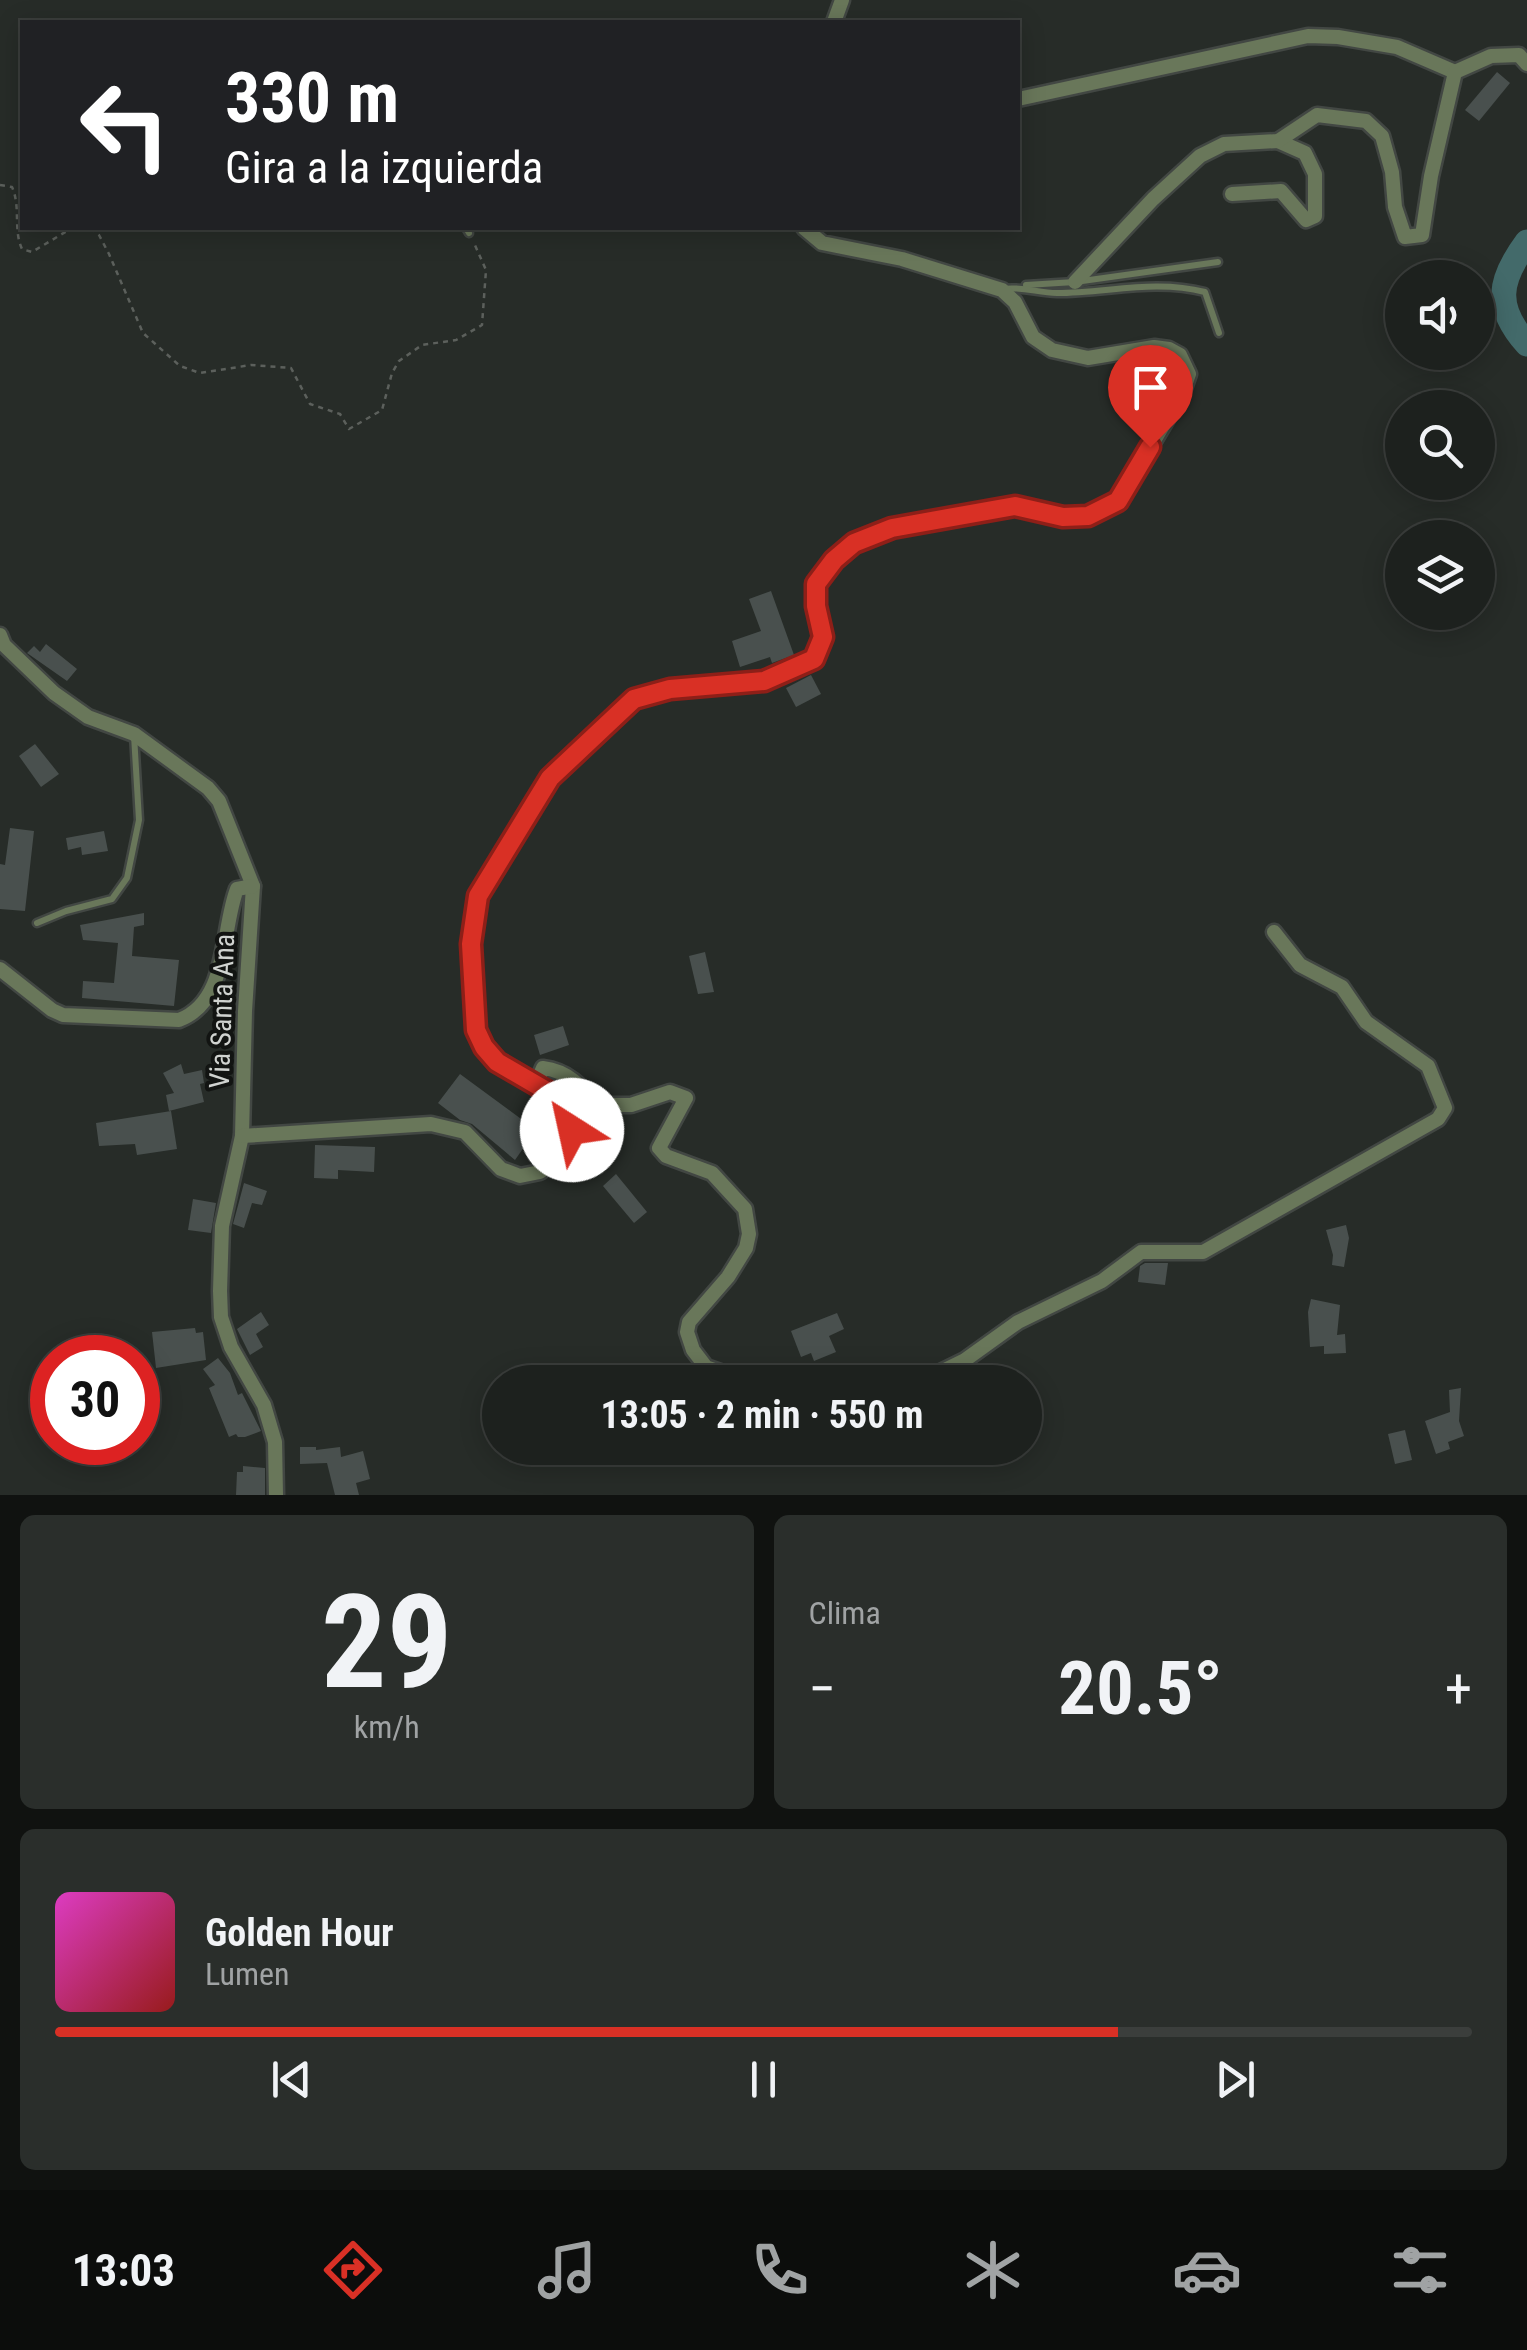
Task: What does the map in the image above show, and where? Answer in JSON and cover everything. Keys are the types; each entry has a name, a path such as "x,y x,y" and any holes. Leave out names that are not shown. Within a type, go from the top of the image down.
{"street":[{"path":"1020,99 1308,36 1397,47 1454,72 1491,56 1519,55 1527,64"},
{"path":"1278,141 1317,114 1366,121 1382,136 1405,238 1415,238 1422,235 1437,142 1454,72"},
{"path":"1074,282 1200,156 1224,144 1278,141 1305,152 1314,174 1315,216 1306,220 1281,192 1232,194"},
{"path":"242,1136 431,1124 465,1132 501,1168 520,1176 540,1172 566,1146 572,1130 564,1101 497,1062 484,1047 476,1030 471,944 478,896 550,778 634,699 670,689 764,681 814,659 823,637 816,584 834,560 854,543 892,528 1015,506 1063,517 1088,516 1118,501 1182,394 1188,374 1180,355 1169,349 1154,347 1088,358 1052,350 1033,337 1015,302 1002,290 902,259 822,243 806,230"},
{"name":"Via Santa Ana","path":"0,636 4,645 65,701 88,717 134,734 184,767 219,801 253,886 242,1136 222,1226 221,1316 231,1347 264,1405 274,1442 276,1495"},
{"path":"0,969 36,999 63,1014 179,1020 191,1016 216,978 238,889 253,886"},
{"path":"955,1365 1018,1322 1102,1281 1141,1252 1203,1252 1438,1118 1445,1108 1428,1066 1366,1022 1342,988 1300,965 1274,932"},
{"path":"535,1086 543,1068 557,1070 578,1082 596,1104 631,1105 670,1092 686,1098 659,1148 666,1156 712,1173 745,1208 749,1234 746,1248 728,1277 689,1322 693,1350 704,1365"}],"lane":[{"path":"1002,290 1218,262"},
{"path":"1018,286 1054,294 1156,284 1184,286 1205,292 1219,332"},
{"path":"37,923 112,899 127,878 140,820 134,734"}],"path":[{"path":"0,185 12,187 16,196 22,249 32,252 69,230"},
{"path":"93,230 109,254 144,333 180,366 200,373 251,364 290,368 310,404 340,414 349,429 382,410 399,361 422,345 456,340 482,325 486,270 467,230"}],"building":[{"path":"1497,72 1510,83 1479,121 1465,110"},
{"path":"771,591 794,655 772,663 770,657 740,667 732,641 761,631 749,599"},
{"path":"46,644 77,669 67,681 27,653 34,646 40,652"},
{"path":"811,675 821,694 796,707 786,688"},
{"path":"35,744 59,774 41,787 19,756"},
{"path":"10,828 34,831 25,911 0,909 0,864 5,865"},
{"path":"104,831 108,851 82,855 81,847 68,850 66,838"},
{"path":"144,913 144,925 134,927 132,956 179,960 174,1006 82,998 83,981 114,983 118,943 83,940 80,925"},
{"path":"705,952 714,992 698,994 689,956"},
{"path":"563,1026 569,1045 540,1055 534,1035"},
{"path":"181,1064 184,1074 202,1070 204,1102 169,1111 166,1095 174,1093 163,1073"},
{"path":"460,1074 536,1130 515,1160 472,1124 438,1103"},
{"path":"171,1111 177,1149 137,1155 135,1144 99,1146 96,1123"},
{"path":"315,1145 375,1147 374,1172 338,1170 338,1179 314,1178"},
{"path":"616,1174 647,1212 634,1223 603,1186"},
{"path":"244,1183 267,1191 262,1205 252,1203 244,1228 233,1224"},
{"path":"193,1199 216,1203 211,1233 188,1230"},
{"path":"1346,1225 1349,1238 1344,1267 1332,1265 1326,1230"},
{"path":"1168,1263 1165,1285 1138,1282 1140,1266"},
{"path":"1311,1299 1340,1305 1337,1335 1345,1334 1346,1353 1324,1354 1324,1346 1310,1347"},
{"path":"261,1312 269,1325 256,1334 263,1347 250,1355 237,1329"},
{"path":"837,1313 844,1329 829,1336 836,1352 814,1361 811,1353 801,1357 791,1331"},
{"path":"195,1328 196,1333 203,1332 206,1360 160,1367 160,1335 152,1332"},
{"path":"218,1358 261,1431 229,1437 209,1388 215,1385 203,1369"},
{"path":"1461,1388 1459,1421 1464,1436 1448,1442 1450,1449 1436,1454 1425,1421 1450,1412 1449,1390"},
{"path":"1405,1430 1412,1460 1395,1464 1388,1434"},
{"path":"300,1447 340,1447 341,1457 363,1451 370,1479 356,1483 359,1495 335,1495 327,1463 300,1464"},
{"path":"243,1466 265,1468 265,1495 236,1495 237,1472 243,1472"}],"waterway":[{"path":"1527,242 1510,269 1504,294 1509,318 1527,344"}],"route":[{"path":"572,1130 564,1101 497,1062 484,1047 476,1030 473,1004 471,944 478,896 550,778 634,699 670,689 764,681 814,659 823,637 816,584 834,560 854,543 892,528 1015,506 1063,517 1088,516 1118,501 1150,447"}]}
